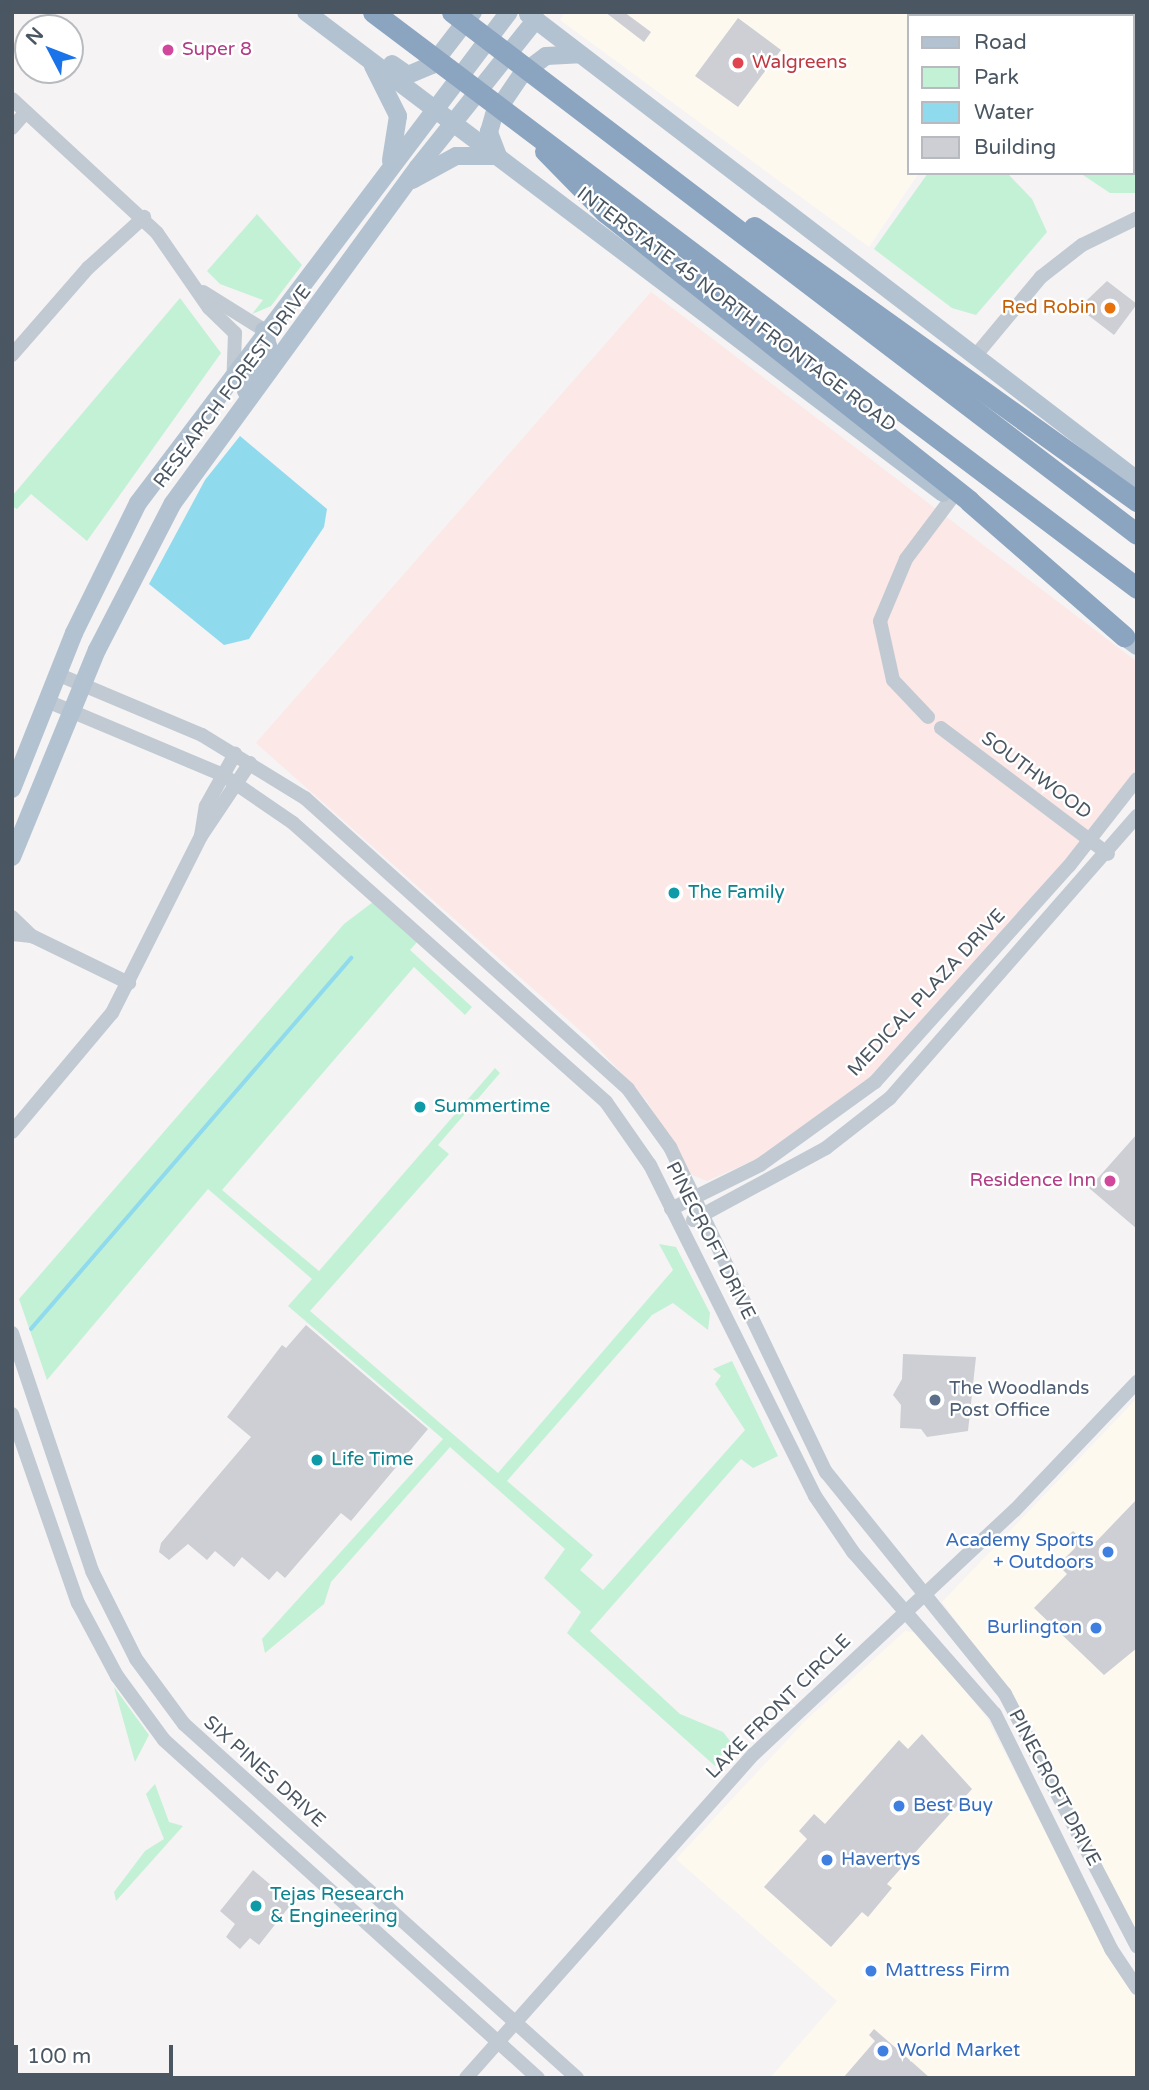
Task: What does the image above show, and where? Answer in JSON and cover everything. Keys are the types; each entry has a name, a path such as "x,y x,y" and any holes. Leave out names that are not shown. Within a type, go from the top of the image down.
{"highway":[{"path":"373,12 526,127 611,203 969,502 1130,641"},
{"path":"452,12 1137,534"},
{"path":"698,200 762,231 1137,501"},
{"path":"611,203 1137,588"}],"main road":[{"name":"INTERSTATE 45 NORTH FRONTAGE ROAD","path":"306,12 438,109 951,499 1130,641"},
{"path":"382,179 397,146 398,116 365,55 376,52 408,75 424,70 447,53 473,12"},
{"name":"RESEARCH FOREST DRIVE","path":"12,789 57,674 138,503 264,330 438,109 509,12"},
{"path":"535,15 580,54 1137,480"},
{"name":"RESEARCH FOREST DRIVE","path":"12,857 83,685 141,556 240,407 535,15"},
{"path":"412,180 456,156 498,156 489,132 494,115 522,74 547,56 580,54"},
{"path":"240,407 268,345 264,330"}],"street":[{"path":"12,99 144,217 235,333 234,371"},
{"path":"12,128 26,112"},
{"path":"12,355 88,268 144,217"},
{"path":"976,355 1049,270 1137,218"},
{"path":"203,292 264,330"},
{"path":"928,718 893,680 880,621 901,568 951,499"},
{"name":"PINECROFT DRIVE","path":"57,674 235,754 305,798 594,1053 659,1129 826,1472 923,1596 1005,1694 1046,1762 1137,1947"},
{"name":"PINECROFT DRIVE","path":"47,701 72,714 223,775 293,823 579,1074 629,1132 671,1209 815,1496 907,1611 995,1714 1111,1949 1137,1988"},
{"name":"SOUTHWOOD","path":"941,728 1108,854"},
{"path":"201,836 206,806 235,754"},
{"path":"12,1132 92,1040 129,983 201,836 250,763"},
{"name":"MEDICAL PLAZA DRIVE","path":"671,1209 760,1164 875,1082 1091,840 1137,779"},
{"path":"679,1226 826,1148 890,1098 1108,854 1137,816"},
{"path":"12,917 32,936 129,983"},
{"path":"12,934 32,936"},
{"name":"SIX PINES DRIVE","path":"12,1333 92,1571 136,1658 197,1738 577,2078"},
{"name":"LAKE FRONT CIRCLE","path":"466,2078 754,1754 923,1596 1137,1382"},
{"path":"38,1411 13,1416 70,1581 117,1676 179,1757 538,2078"},
{"path":"70,1581 92,1571"}],"shaded area":[{"path":"565,12 981,12 908,14 908,175 918,175 869,247 560,20"},
{"path":"651,292 1137,662 1137,769 1070,856 879,1071 765,1155 707,1181 690,1174 647,1101 591,1040 256,743"},
{"path":"1137,1398 1137,1937 1034,1727 942,1602"},
{"path":"905,1631 919,1633 987,1718 1112,1962 1137,1995 1137,2078 770,2078 837,2001 676,1859 805,1721"}],"green space":[{"path":"1137,55 1137,193 1110,193 1083,175 1135,175"},
{"path":"927,175 1009,175 1032,199 1047,232 976,315 952,308 874,249"},
{"path":"257,214 302,265 271,306 252,314 263,300 220,284 207,271"},
{"path":"180,298 221,353 87,541 31,494 17,509 12,506 13,495"},
{"path":"373,902 418,941 410,950 472,1007 465,1015 414,967 222,1190 319,1271 495,1068 500,1073 438,1145 449,1154 310,1311 498,1473 673,1270 659,1244 676,1247 710,1313 708,1330 673,1303 652,1315 507,1481 593,1555 580,1570 603,1590 745,1430 715,1384 721,1376 713,1369 732,1361 778,1456 753,1468 741,1459 590,1631 680,1714 723,1732 730,1741 715,1766 567,1633 581,1612 544,1578 565,1549 450,1447 331,1582 324,1604 265,1653 262,1639 443,1439 288,1306 312,1279 208,1189 47,1380 19,1299 344,924"},
{"path":"114,1687 149,1735 135,1762"},
{"path":"155,1784 169,1822 183,1826 116,1901 114,1892 145,1851 164,1839 146,1794"}],"water":[{"path":"240,436 327,509 324,527 249,639 224,645 149,584 205,480"}],"building":[{"path":"605,12 624,12 651,32 644,42"},
{"name":"Walgreens","path":"738,18 781,50 738,107 695,76"},
{"name":"Red Robin","path":"1107,281 1137,304 1114,335 1084,312 1087,300"},
{"name":"Residence Inn","path":"1137,1134 1137,1229 1089,1188"},
{"name":"Life Time","path":"306,1325 428,1429 351,1521 341,1513 285,1578 277,1571 269,1580 242,1557 234,1567 215,1551 207,1560 188,1544 169,1560 159,1552 161,1543 251,1437 227,1417 282,1345 286,1348"},
{"name":"The Woodlands Post Office","path":"903,1354 976,1357 968,1431 927,1437 921,1429 900,1428 901,1405 893,1395 902,1379"},
{"name":"Burlington","path":"1137,1499 1137,1648 1104,1675 1034,1608 1067,1574 1058,1565 1075,1548 1065,1539 1073,1531 1090,1548"},
{"path":"922,1734 972,1789 887,1884 892,1888 868,1917 862,1912 831,1947 764,1887 807,1839 799,1831 814,1814 825,1824 899,1740 908,1749"},
{"name":"Tejas Research & Engineering","path":"253,1870 292,1903 259,1945 250,1938 240,1949 226,1937 235,1924 220,1911"},
{"name":"World Market","path":"874,2029 930,2078 843,2078 875,2041 869,2035"}],"waterway":[{"path":"31,1329 351,958"}],"place":[{"name":"Super 8","path":"168,50"},
{"name":"Walgreens","path":"738,63"},
{"name":"Red Robin","path":"1110,308"},
{"name":"The Family","path":"674,893"},
{"name":"Summertime","path":"420,1107"},
{"name":"Residence Inn","path":"1110,1181"},
{"name":"The Woodlands Post Office","path":"935,1400"},
{"name":"Life Time","path":"317,1460"},
{"name":"Academy Sports + Outdoors","path":"1108,1552"},
{"name":"Burlington","path":"1096,1628"},
{"name":"Best Buy","path":"899,1806"},
{"name":"Havertys","path":"827,1860"},
{"name":"Tejas Research & Engineering","path":"256,1906"},
{"name":"Mattress Firm","path":"871,1971"},
{"name":"World Market","path":"883,2051"}]}
